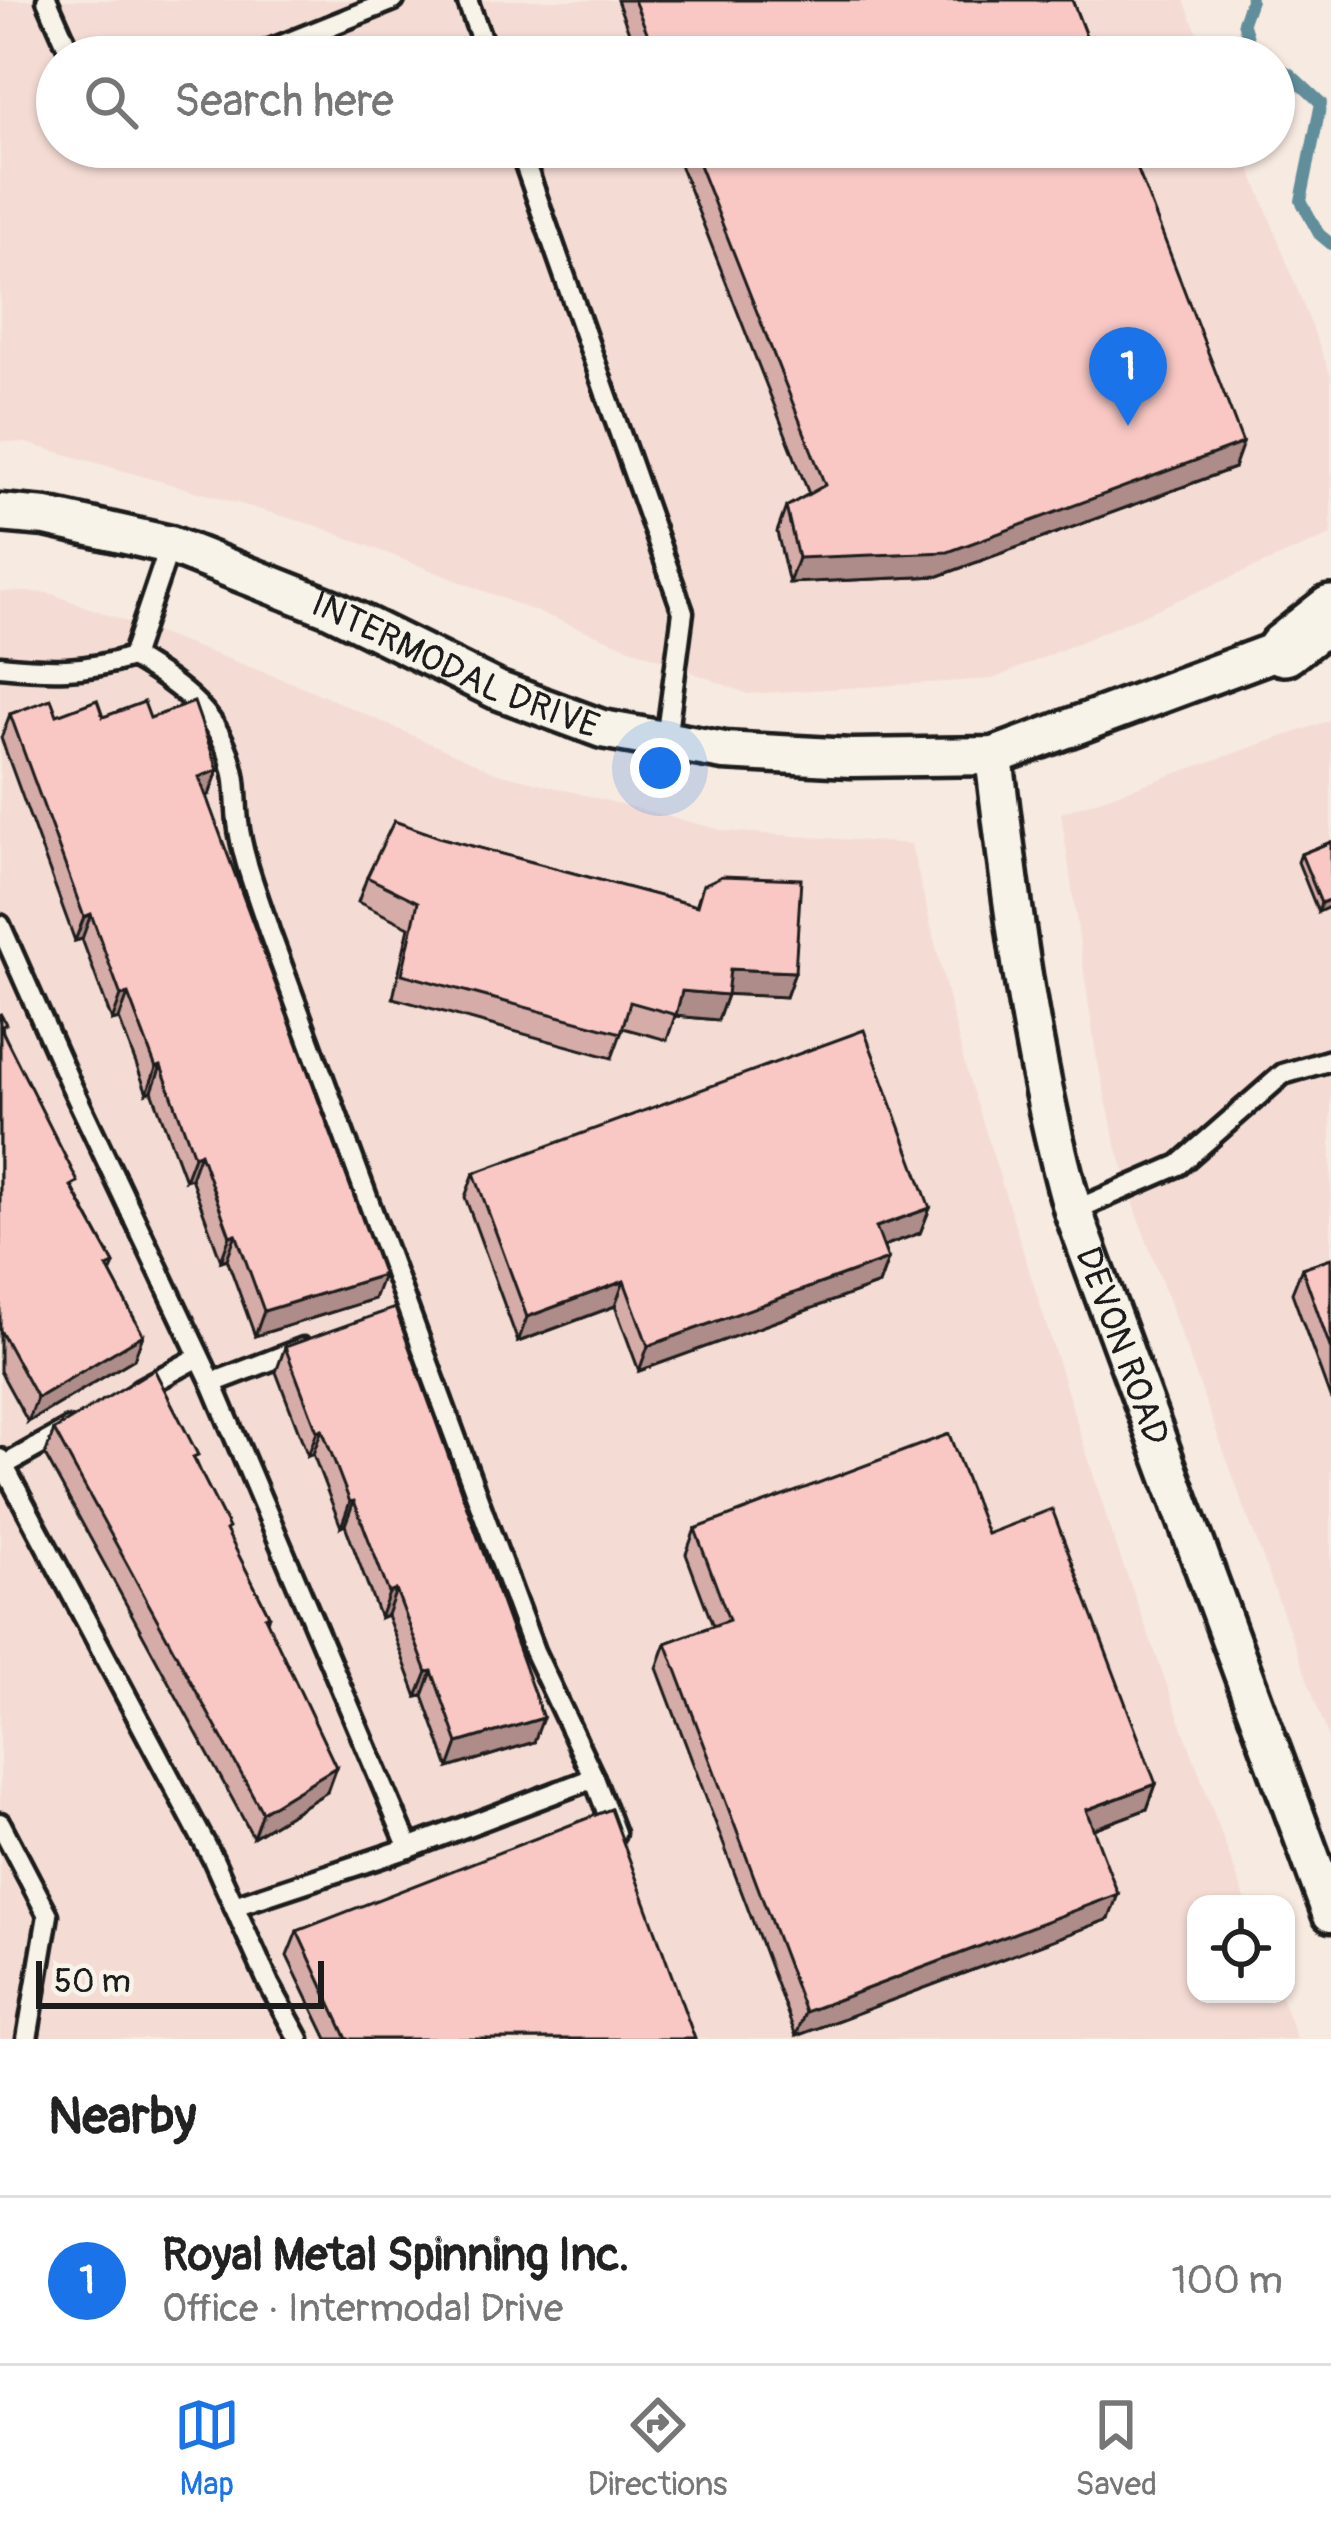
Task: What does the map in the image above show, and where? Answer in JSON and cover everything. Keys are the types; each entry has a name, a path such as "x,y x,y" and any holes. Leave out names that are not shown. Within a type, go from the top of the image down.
{"main road":[{"path":"1284,649 1331,612"}],"street":[{"name":"INTERMODAL DRIVE","path":"0,513 46,517 170,545 330,608 497,690 602,728 724,751 830,757 994,755 1331,631"},
{"name":"DEVON ROAD","path":"994,755 1030,1020 1048,1122 1073,1211 1331,1913"}],"lane":[{"path":"47,0 63,36"},
{"path":"304,36 394,0"},
{"path":"466,0 480,36"},
{"path":"527,168 683,612 666,740"},
{"path":"132,657 170,545"},
{"path":"0,666 92,669 132,657 184,688 206,712 222,741 234,771 238,824 269,931 534,1651 619,1843"},
{"path":"0,925 212,1383 409,1848"},
{"path":"1073,1211 1179,1165 1283,1074 1331,1060"},
{"path":"387,1316 409,1308"},
{"path":"212,1383 321,1341"},
{"path":"121,1400 199,1357"},
{"path":"82,1422 2,1462 234,1906 298,2039"},
{"path":"234,1906 409,1848 594,1778"},
{"path":"0,1823 48,1915 27,2039"}],"shaded area":[{"path":"0,0 1184,0 1199,36 36,36 36,168 1250,168 1331,376 1331,535 993,679 748,694 317,526 26,443 0,441"},
{"path":"0,591 49,593 304,687 495,772 725,831 911,844 965,1066 1112,1534 1244,1895 1187,1895 1187,2003 1283,2003 1297,2039 0,2039"},
{"path":"1331,720 1331,1744 1117,1149 1096,1055 1061,813"}],"building":[{"path":"634,0 1072,0 1086,36 649,36"},
{"path":"700,168 1137,168 1243,443 948,552 798,558 786,507 825,485"},
{"path":"51,699 57,715 97,700 103,717 144,702 150,718 194,702 218,770 199,777 383,1275 264,1311 200,1153 194,1156 161,1066 156,1068 128,994 121,996 91,914 84,917 10,714"},
{"path":"394,821 697,906 703,885 722,876 801,879 795,972 730,969 727,995 682,991 676,1015 630,1002 621,1033 402,974 418,902 367,877"},
{"path":"1331,842 1331,899 1321,903 1301,854"},
{"path":"0,1027 78,1182 71,1186 114,1264 107,1267 143,1335 37,1398 0,1330"},
{"path":"864,1030 930,1208 876,1227 888,1259 648,1346 624,1281 527,1317 474,1173"},
{"path":"1331,1258 1331,1350 1302,1268"},
{"path":"395,1308 543,1718 458,1743 432,1671 427,1672 396,1590 389,1593 285,1347"},
{"path":"154,1369 198,1455 193,1457 336,1767 262,1812 54,1430"},
{"path":"949,1434 987,1534 1052,1509 1156,1784 1086,1810 1118,1894 805,2012 666,1643 729,1620 695,1529"},
{"path":"611,1809 695,2039 347,2039 297,1931"}],"waterway":[{"path":"1247,36 1243,22 1251,0"},
{"path":"1295,79 1321,103 1301,201 1319,234 1331,244"}],"place":[{"name":"Royal Metal Spinning Inc.","path":"1128,426"}]}
